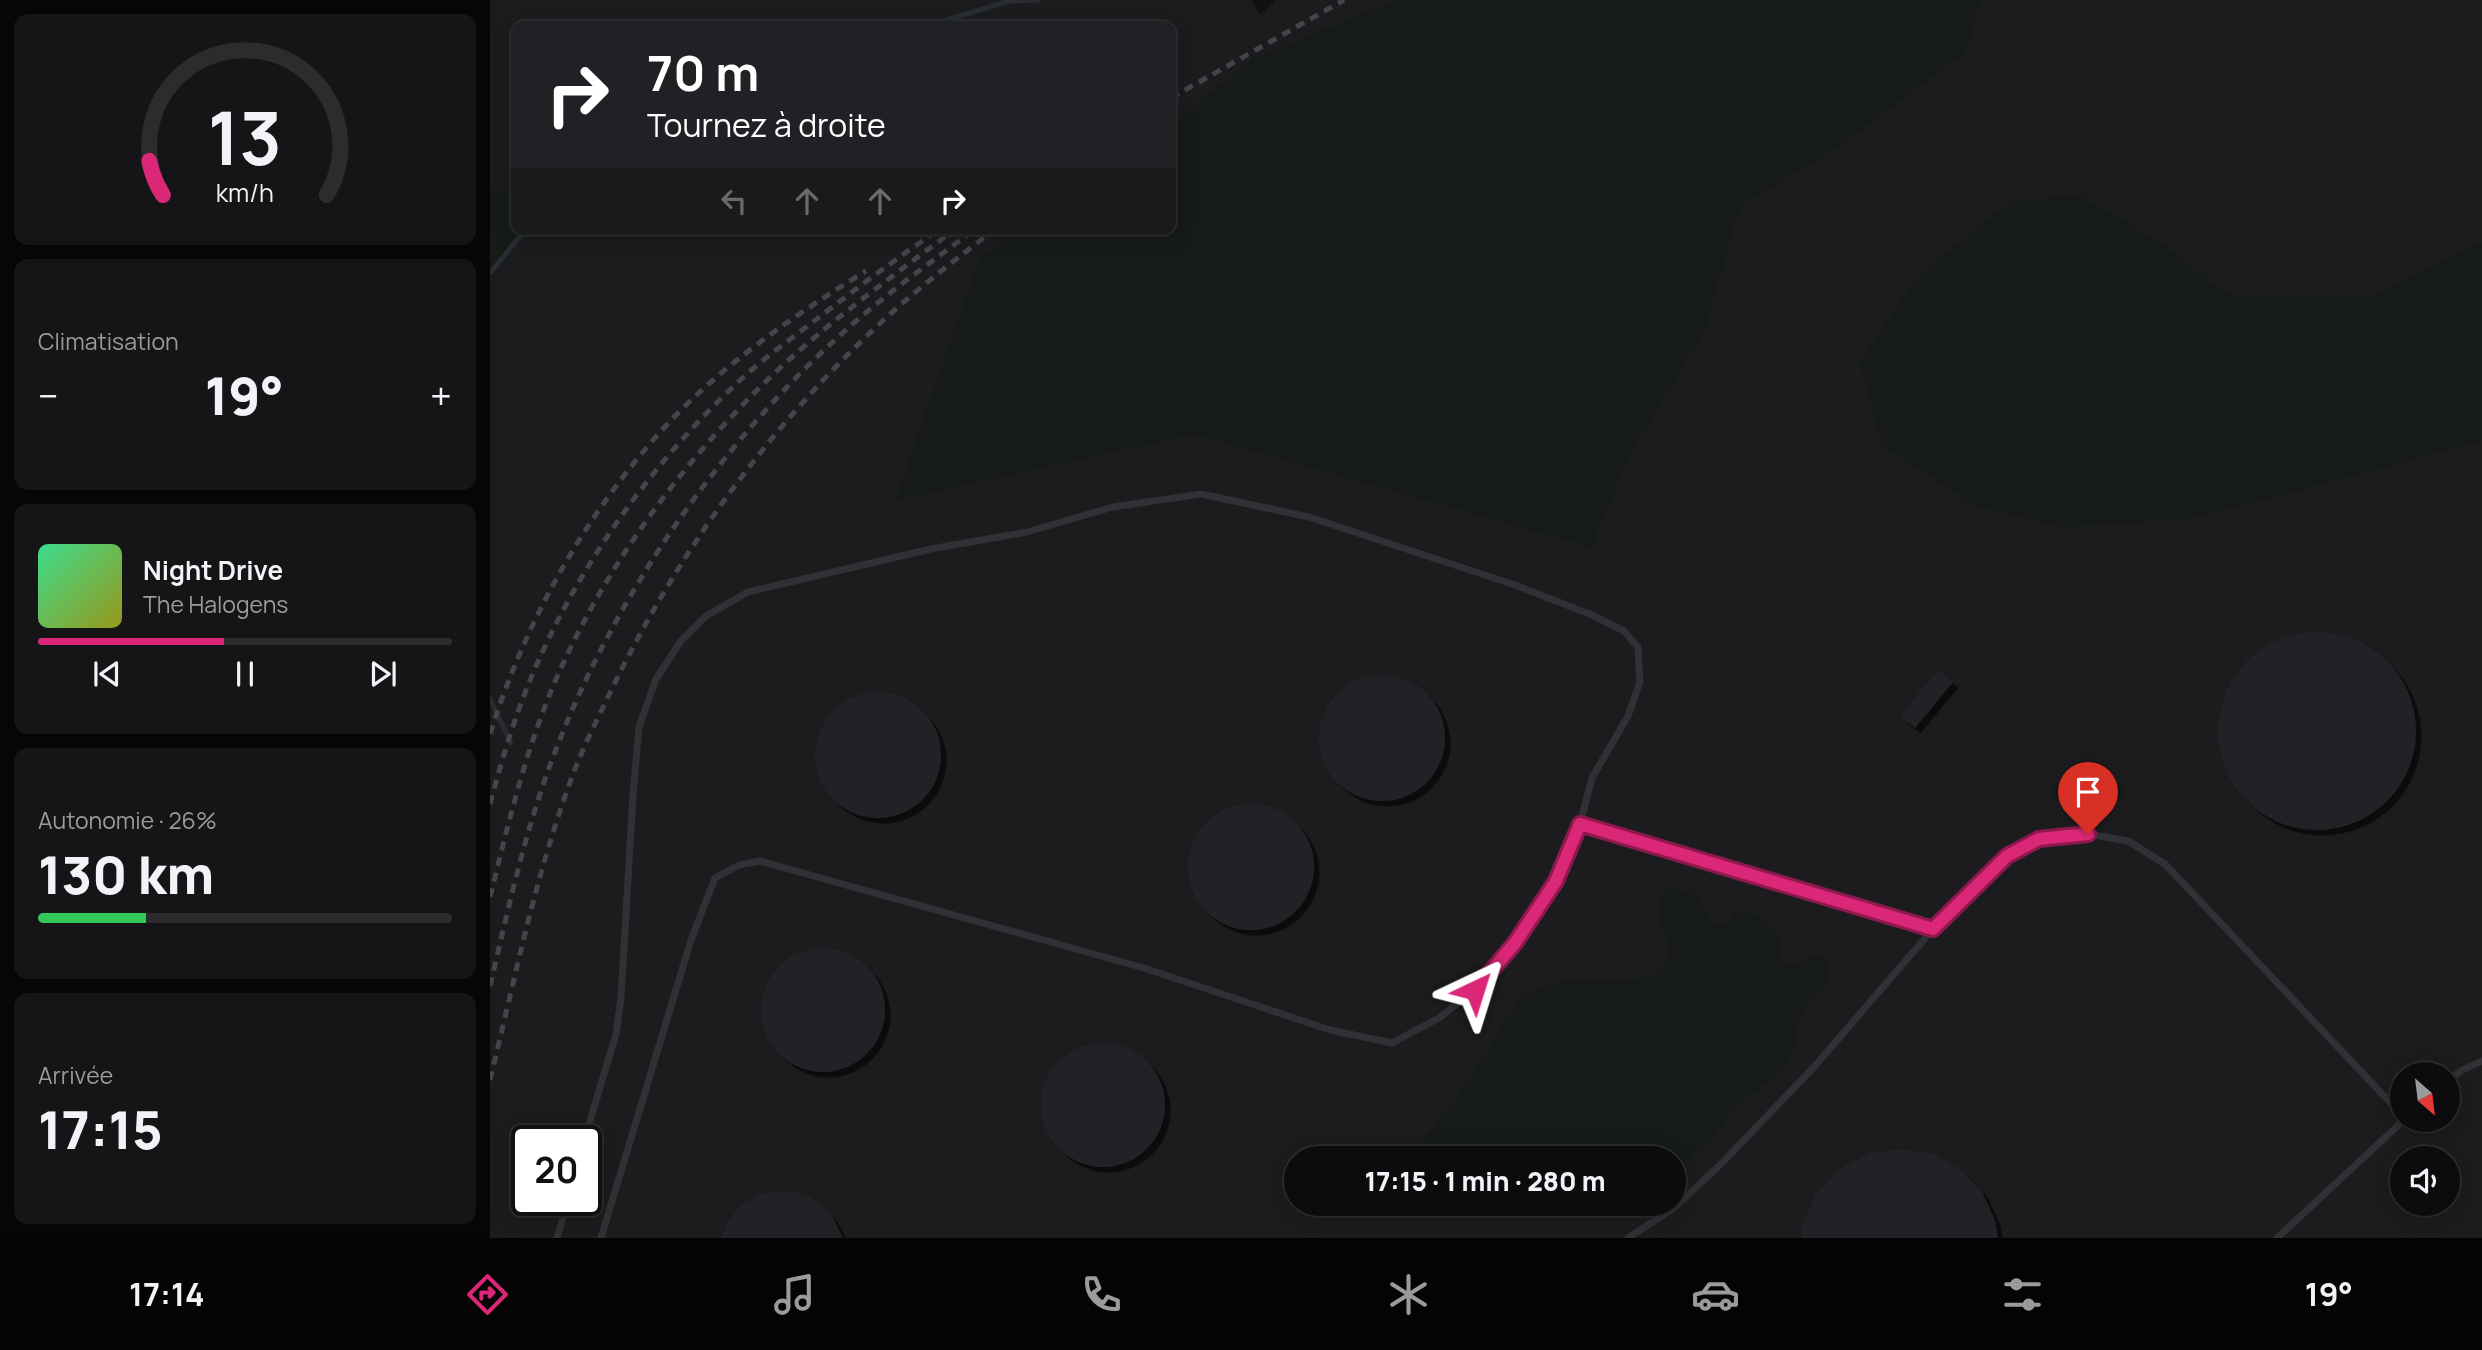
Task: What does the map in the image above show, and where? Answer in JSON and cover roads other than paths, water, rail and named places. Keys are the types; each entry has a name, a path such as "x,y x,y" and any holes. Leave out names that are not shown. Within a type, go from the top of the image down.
{"lane":[{"path":"589,1125 616,1034 620,1010 639,727 656,679 681,641 706,616 748,592 932,549 1027,532 1113,507 1201,494 1309,517 1515,585 1592,615 1624,631 1638,648 1640,682 1628,716 1592,778 1580,824 1556,881 1515,943 1475,990 1439,1018 1392,1043 1330,1030 1144,968 760,861 739,865 715,877 691,940 601,1238"},
{"path":"1580,824 1933,929"},
{"path":"1628,1238 1674,1208 1720,1165 1815,1066 1933,929 2007,856 2039,839 2088,834 2128,841 2165,864 2390,1103"},
{"path":"2460,1072 2482,1061"},
{"path":"2277,1238 2390,1131"},
{"path":"557,1238 563,1216"}],"waterway":[{"path":"943,21 1009,1 1038,0"},
{"path":"490,273 521,235"},
{"path":"490,699 511,743"}],"railway":[{"path":"1176,95 1344,0"},
{"path":"490,804 518,713 547,642 591,561 644,485 704,416 746,375 847,296 931,235"},
{"path":"490,897 526,762 554,684 598,597 651,514 713,437 781,367 844,313 947,235"},
{"path":"490,986 510,900 553,757 609,635 643,575 680,518 766,410 813,361 862,316 967,235"},
{"path":"490,1080 537,887 573,774 608,697 664,592 730,493 804,401 888,316 987,235"},
{"path":"490,734 523,647 565,564 616,486 645,449 697,394 743,355 866,271"}]}
